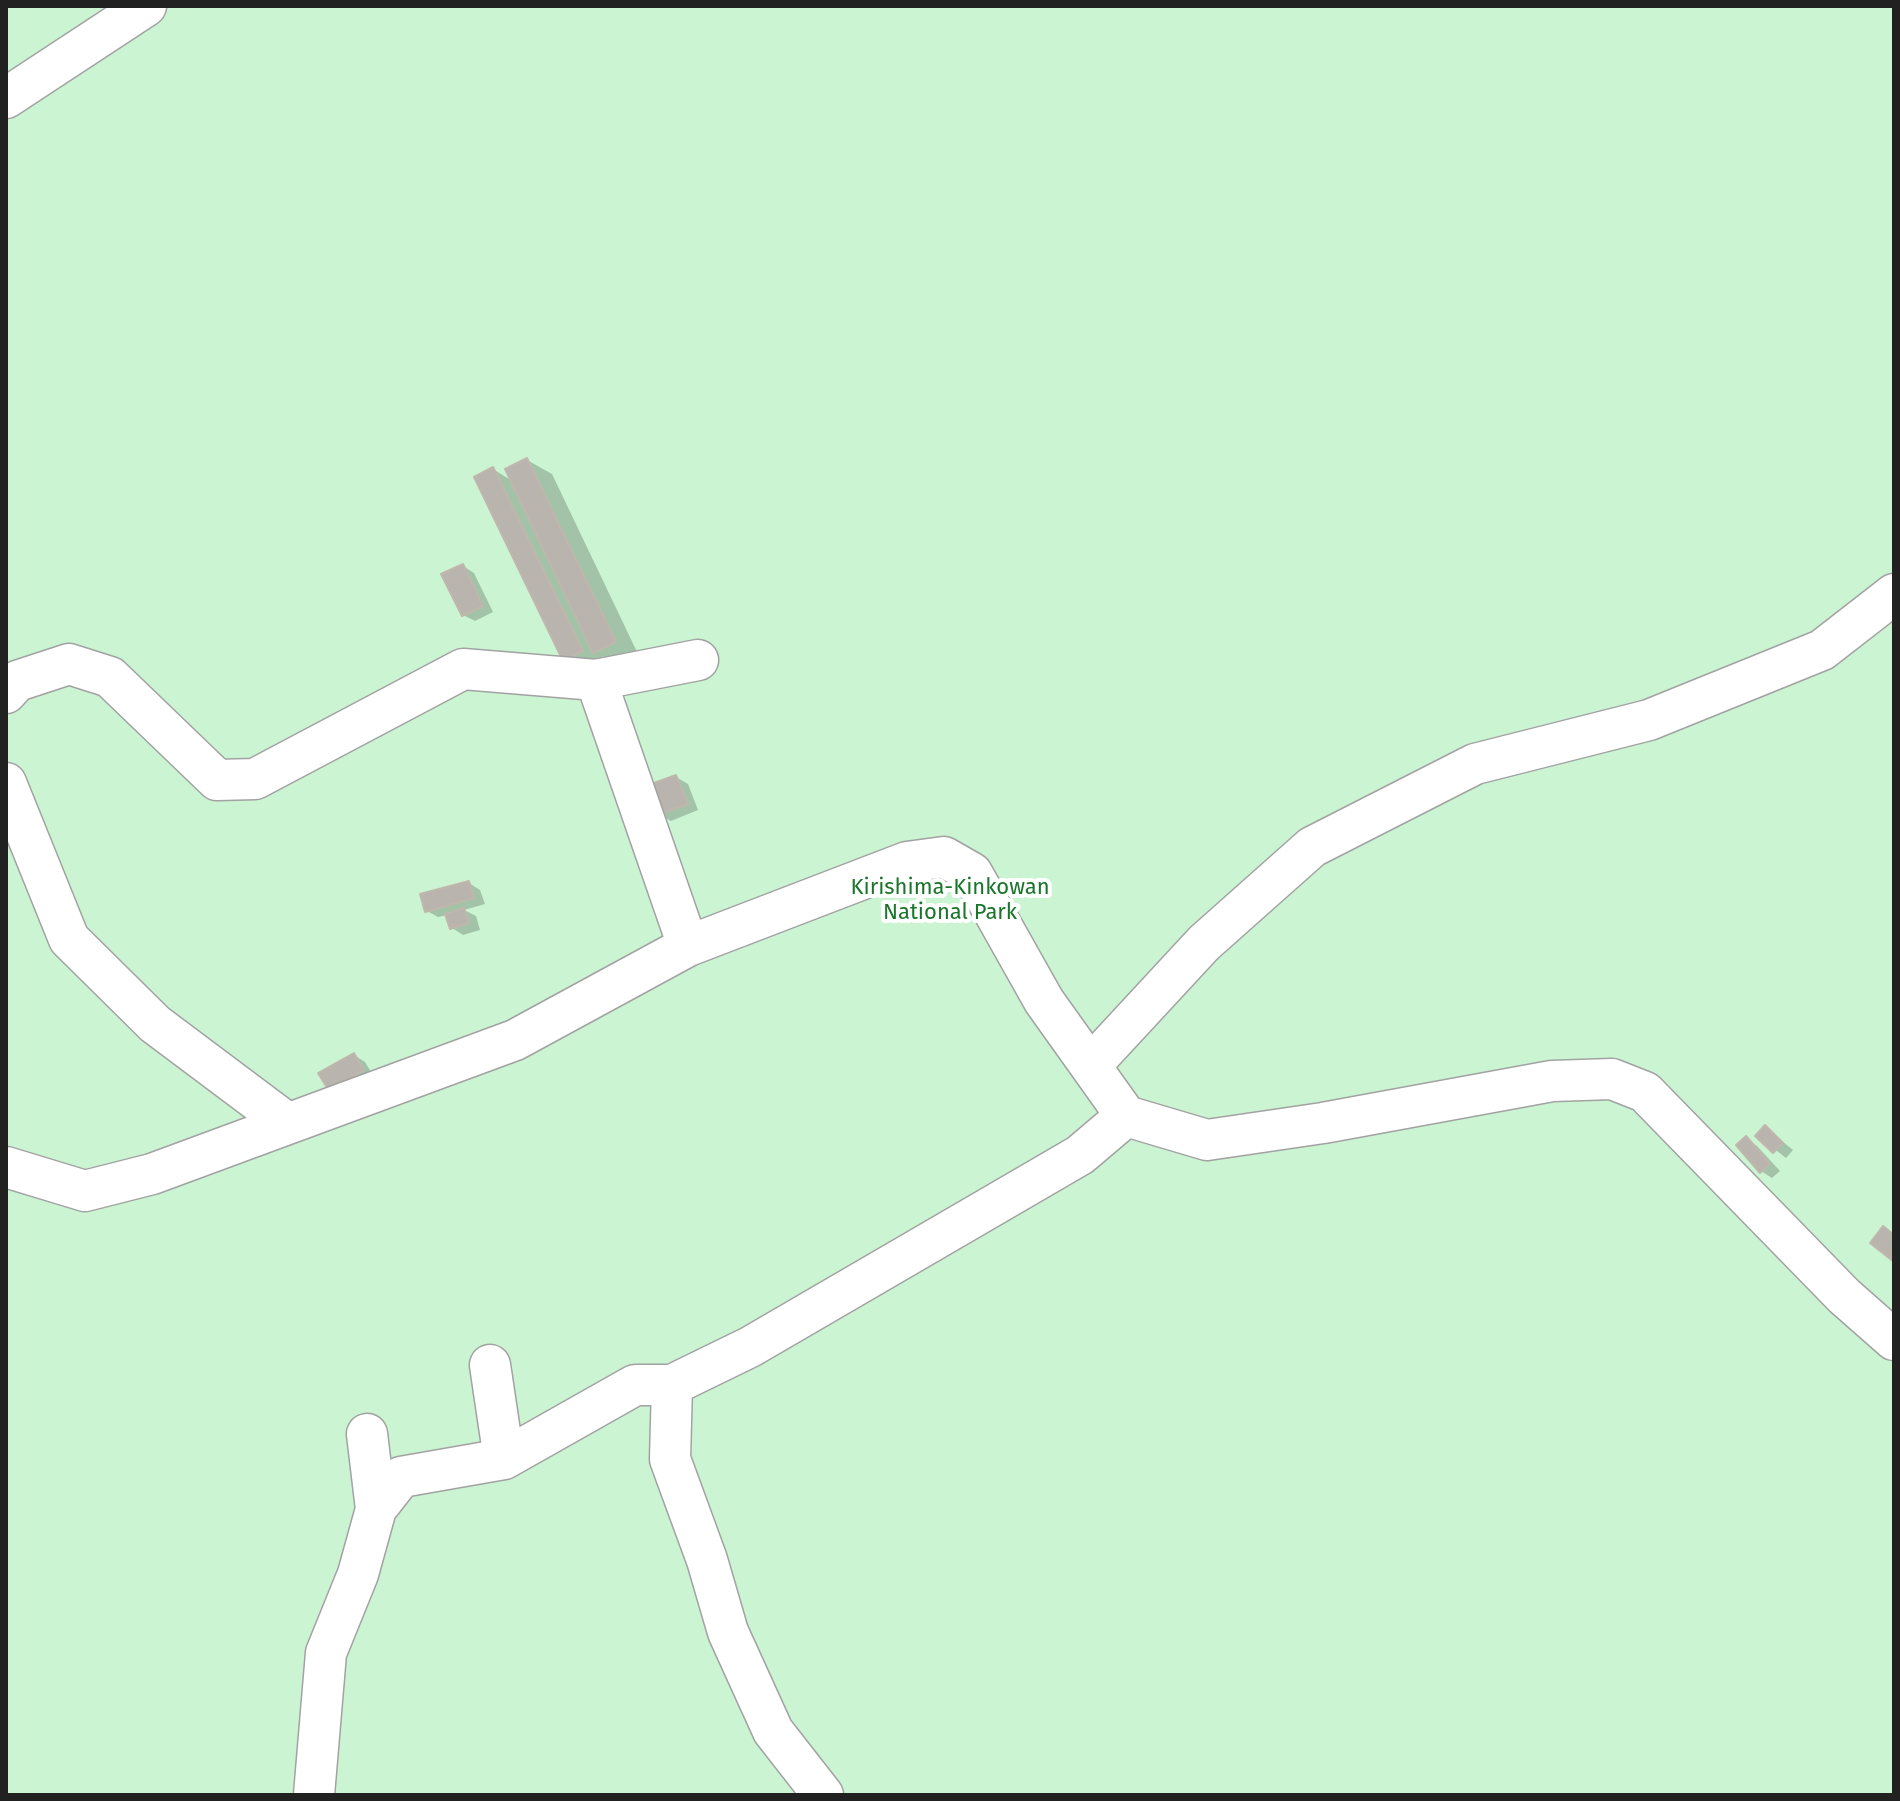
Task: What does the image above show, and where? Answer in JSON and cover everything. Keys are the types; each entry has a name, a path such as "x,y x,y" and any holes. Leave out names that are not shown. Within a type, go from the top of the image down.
{"street":[{"path":"6,98 146,6"},
{"path":"1091,1065 1204,943 1312,847 1475,764 1649,720 1822,650 1894,594"},
{"path":"6,693 17,681 69,664 110,677 217,780 255,779 463,669 596,680 698,660"},
{"path":"596,680 688,946"},
{"path":"6,783 69,939 155,1024 287,1123"},
{"path":"6,1167 85,1191 152,1174 515,1040 688,946 907,862 944,857 972,873 1044,1001 1126,1116 1207,1140 1323,1123 1552,1081 1612,1079 1645,1092 1844,1296 1894,1340"},
{"path":"376,1509 401,1477 504,1459 635,1385 672,1385 750,1347 1080,1155 1126,1116"},
{"path":"490,1365 504,1459"},
{"path":"672,1385 670,1459 707,1560 728,1632 773,1731 823,1795"},
{"path":"314,1795 326,1653 358,1574 376,1509 367,1434"}],"green space":[{"name":"Kirishima-Kinkowan National Park","path":"6,6 1894,6 1894,1795 6,1795"}],"building":[{"path":"527,458 616,642 593,653 505,469"},
{"path":"493,467 583,651 563,661 474,477"},
{"path":"463,564 483,606 462,616 441,574"},
{"path":"676,775 688,804 658,815 646,786"},
{"path":"469,881 474,898 425,912 420,894"},
{"path":"464,908 469,923 450,929 445,914"},
{"path":"354,1053 364,1070 329,1091 318,1073"},
{"path":"1765,1125 1783,1143 1773,1153 1755,1136"},
{"path":"1746,1136 1770,1164 1760,1173 1736,1145"},
{"path":"1883,1226 1894,1235 1894,1262 1870,1243"}]}
